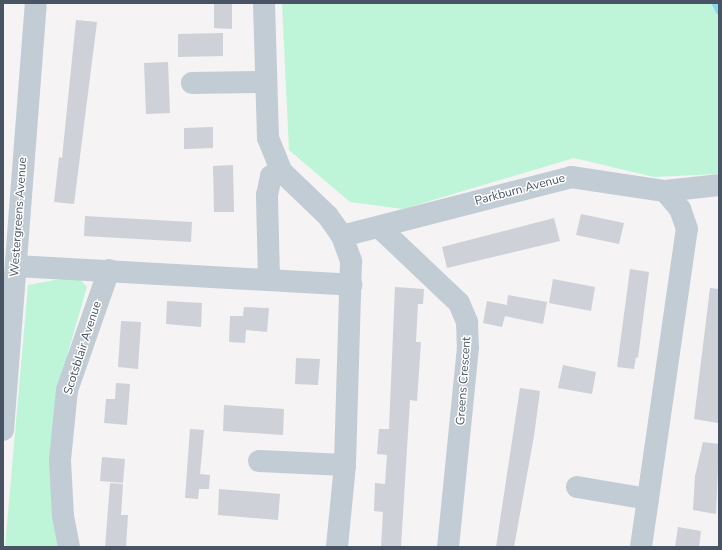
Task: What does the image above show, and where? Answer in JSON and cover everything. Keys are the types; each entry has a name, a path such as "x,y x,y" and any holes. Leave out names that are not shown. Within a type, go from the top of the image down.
{"street":[{"name":"Westergreens Avenue","path":"3,430 36,3"},
{"path":"264,3 268,138 281,171 328,216 342,236 351,261 345,465 337,547"},
{"path":"192,83 266,82"},
{"path":"269,279 267,195 271,176 281,171"},
{"name":"Parkburn Avenue","path":"342,236 571,177 665,191 719,185"},
{"path":"641,547 687,229 680,209 665,191"},
{"name":"Greens Crescent","path":"379,227 459,303 467,322 468,347 448,547"},
{"path":"16,266 269,279 351,285"},
{"name":"Scotsblair Avenue","path":"69,547 63,516 60,460 67,390 109,270"},
{"path":"259,461 345,465"},
{"path":"577,487 648,499"}],"green space":[{"path":"282,3 719,3 719,174 654,177 574,158 403,209 350,202 289,150"},
{"path":"77,276 87,287 68,352 56,446 60,547 5,547 28,285"}],"building":[{"path":"214,3 232,3 232,29 214,28"},
{"path":"76,20 97,22 74,204 54,202 59,157 62,158"},
{"path":"223,33 223,56 178,57 178,34"},
{"path":"168,62 170,113 146,114 144,63"},
{"path":"213,127 213,148 184,149 184,128"},
{"path":"233,165 234,212 214,212 213,166"},
{"path":"581,214 624,223 619,244 576,235"},
{"path":"85,216 192,222 191,242 84,236"},
{"path":"554,218 560,241 447,268 442,247"},
{"path":"630,269 649,272 638,358 636,357 634,369 617,367"},
{"path":"553,279 595,287 591,311 549,303"},
{"path":"395,287 424,289 423,304 418,304 416,342 421,342 417,401 410,400 401,547 381,547 383,512 374,511 375,483 385,484 387,455 377,454 379,429 389,429"},
{"path":"710,288 719,289 718,423 694,419"},
{"path":"508,295 547,302 543,324 505,316 502,327 483,323 487,301 507,305"},
{"path":"167,301 202,303 201,327 166,324"},
{"path":"244,307 269,308 267,332 246,330 245,343 229,342 230,316 243,316"},
{"path":"121,321 141,322 138,369 118,367"},
{"path":"296,358 320,359 318,385 295,384"},
{"path":"563,365 596,372 592,394 558,388"},
{"path":"116,383 130,384 127,425 104,423 106,399 115,399"},
{"path":"520,388 540,391 534,436 514,547 496,547"},
{"path":"224,405 284,409 283,435 223,431"},
{"path":"190,429 204,430 200,474 210,475 209,489 199,489 198,499 185,498"},
{"path":"703,442 719,444 716,514 693,510 695,476"},
{"path":"102,457 125,459 123,483 100,481"},
{"path":"110,483 123,484 121,515 128,515 126,547 105,547"},
{"path":"219,489 280,494 278,520 218,515"},
{"path":"678,527 701,531 699,547 675,547"}],"waterway":[{"path":"715,3 719,11"}]}
